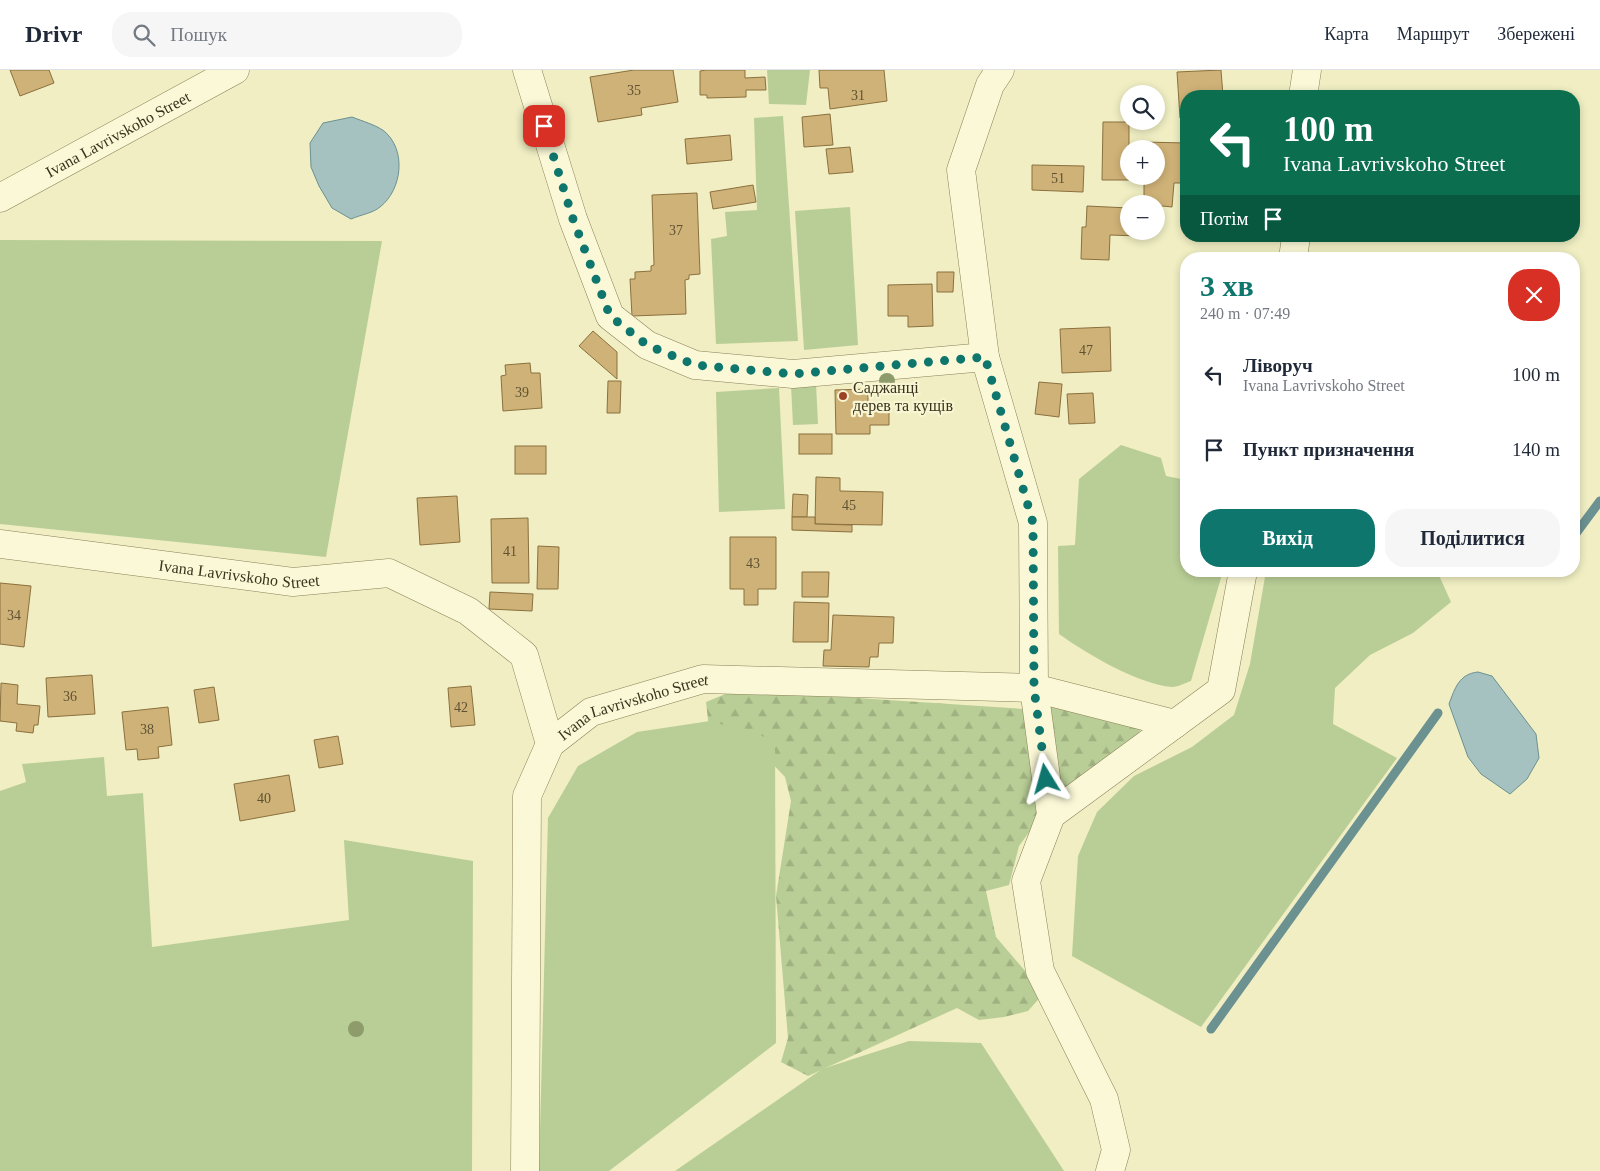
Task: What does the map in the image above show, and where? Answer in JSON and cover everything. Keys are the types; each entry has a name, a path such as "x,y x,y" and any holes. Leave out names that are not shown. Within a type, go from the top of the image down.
{"street":[{"name":"Ivana Lavrivskoho Street","path":"0,198 235,70"},
{"path":"527,70 573,219 610,316 647,345 695,365 793,374 985,357"},
{"path":"1000,70 990,85 961,170 985,357 1033,523 1034,688 1051,815 1026,881 1040,970 1104,1099 1116,1150 1110,1171"},
{"path":"1304,90 1307,70"},
{"name":"Ivana Lavrivskoho Street","path":"0,544 293,582 389,573 468,611 524,655 550,744 591,712 703,679 1034,688 1175,724"},
{"path":"1051,815 1221,690 1242,577"},
{"path":"525,1171 527,796 550,744"}],"green space":[{"path":"767,70 810,70 806,105 769,104"},
{"path":"783,116 798,341 716,344 711,239 727,236 725,212 757,210 754,118"},
{"path":"850,207 858,345 804,350 795,211"},
{"path":"0,240 382,241 326,557 0,524"},
{"path":"816,384 818,424 793,425 791,385"},
{"path":"779,388 785,509 719,512 716,392"},
{"path":"1121,445 1161,458 1166,476 1180,479 1180,577 1221,577 1191,681 1172,687 1144,680 1098,659 1059,634 1058,546 1075,545 1079,479"},
{"path":"1265,577 1440,577 1451,602 1413,633 1370,655 1335,688 1333,724 1397,758 1201,1027 1072,956 1078,856 1097,812 1134,776 1192,747 1234,715 1250,664"},
{"path":"735,690 1025,709 1045,747 1051,693 1141,728 1137,739 1049,805 1019,846 1009,885 986,891 996,937 1044,993 1028,1011 1004,1017 979,1020 957,1008 808,1076 781,1062 788,1038 776,896 791,801 785,777 768,759 709,728 706,702"},
{"path":"710,721 775,740 776,1043 609,1171 539,1171 548,818 578,766 637,732"},
{"path":"104,757 107,796 143,793 152,947 349,920 344,840 473,861 472,1171 0,1171 0,791 26,782 22,764"},
{"path":"909,1041 981,1043 1064,1171 675,1171 822,1069"}],"water":[{"path":"352,117 384,131 396,148 399,170 393,191 387,200 377,209 351,219 332,208 319,186 311,167 310,143 323,123"},
{"path":"1478,672 1492,676 1536,734 1539,758 1527,779 1510,794 1481,774 1468,757 1449,704 1456,687 1462,679"}],"building":[{"path":"10,70 49,70 54,83 20,96"},
{"path":"634,70 673,70 678,102 641,108 642,115 598,122 590,77"},
{"path":"745,70 745,78 765,77 766,90 746,90 746,97 707,98 707,95 700,95 700,71"},
{"path":"819,70 884,70 887,101 830,109 828,88 820,88"},
{"path":"1221,70 1223,90 1180,90 1180,118 1177,72"},
{"path":"830,114 833,145 804,147 802,117"},
{"path":"1103,122 1120,122 1120,130 1129,130 1129,140 1120,140 1120,180 1102,180"},
{"path":"730,135 732,160 687,164 685,139"},
{"path":"1165,143 1180,143 1180,183 1174,183 1172,207 1165,206 1165,195 1144,195 1144,185 1165,185"},
{"path":"850,147 853,172 829,174 826,149"},
{"path":"1032,165 1084,166 1083,192 1032,190"},
{"path":"753,185 756,202 713,209 710,192"},
{"path":"697,193 700,274 689,275 689,279 685,280 686,314 632,316 630,279 635,279 635,272 651,271 651,266 654,265 652,195"},
{"path":"1087,206 1120,208 1120,235 1110,235 1109,260 1081,259 1082,227 1086,227"},
{"path":"937,272 954,272 953,292 937,292"},
{"path":"932,284 933,326 908,327 908,316 888,316 888,285"},
{"path":"1110,327 1111,371 1062,373 1060,329"},
{"path":"593,331 617,352 617,379 579,346"},
{"path":"530,363 531,373 540,373 542,408 503,411 501,376 506,375 505,365"},
{"path":"608,381 621,381 620,413 607,413"},
{"path":"1039,382 1062,384 1059,417 1035,414"},
{"path":"868,389 868,404 889,404 889,425 870,425 870,434 836,434 835,390"},
{"path":"1093,393 1095,423 1069,424 1067,394"},
{"path":"799,434 832,434 832,454 799,454"},
{"path":"515,446 546,446 546,474 515,474"},
{"path":"816,477 840,478 840,491 883,492 882,525 815,524"},
{"path":"793,494 808,495 807,517 792,517"},
{"path":"457,496 460,542 420,545 417,498"},
{"path":"792,517 815,517 815,524 852,525 852,532 792,530"},
{"path":"528,518 529,583 492,583 491,519"},
{"path":"730,537 776,537 776,589 758,589 758,605 744,605 744,589 730,589"},
{"path":"538,546 559,547 558,589 537,589"},
{"path":"802,572 829,572 828,597 802,597"},
{"path":"0,583 31,586 24,647 0,644"},
{"path":"490,592 533,594 532,611 489,609"},
{"path":"794,602 829,603 828,642 793,642"},
{"path":"833,615 894,617 893,643 879,643 878,657 870,657 869,667 823,666 824,650 831,650"},
{"path":"92,675 95,714 48,717 46,678"},
{"path":"1,683 18,685 17,704 40,706 38,725 34,725 33,733 16,731 17,723 0,721"},
{"path":"471,686 475,725 451,727 448,688"},
{"path":"214,687 219,720 199,723 194,690"},
{"path":"168,707 172,745 158,747 159,758 138,760 137,749 126,750 122,712"},
{"path":"338,736 343,764 319,768 314,740"},
{"path":"289,775 295,811 240,821 234,784"}],"waterway":[{"path":"1580,528 1600,501"},
{"path":"1211,1029 1438,713"}],"place":[{"name":"Саджанці дерев та кущів","path":"843,396"}],"route":[{"path":"544,126 573,219 610,316 647,345 695,365 793,374 985,357 1033,523 1034,688 1046,779"}]}
